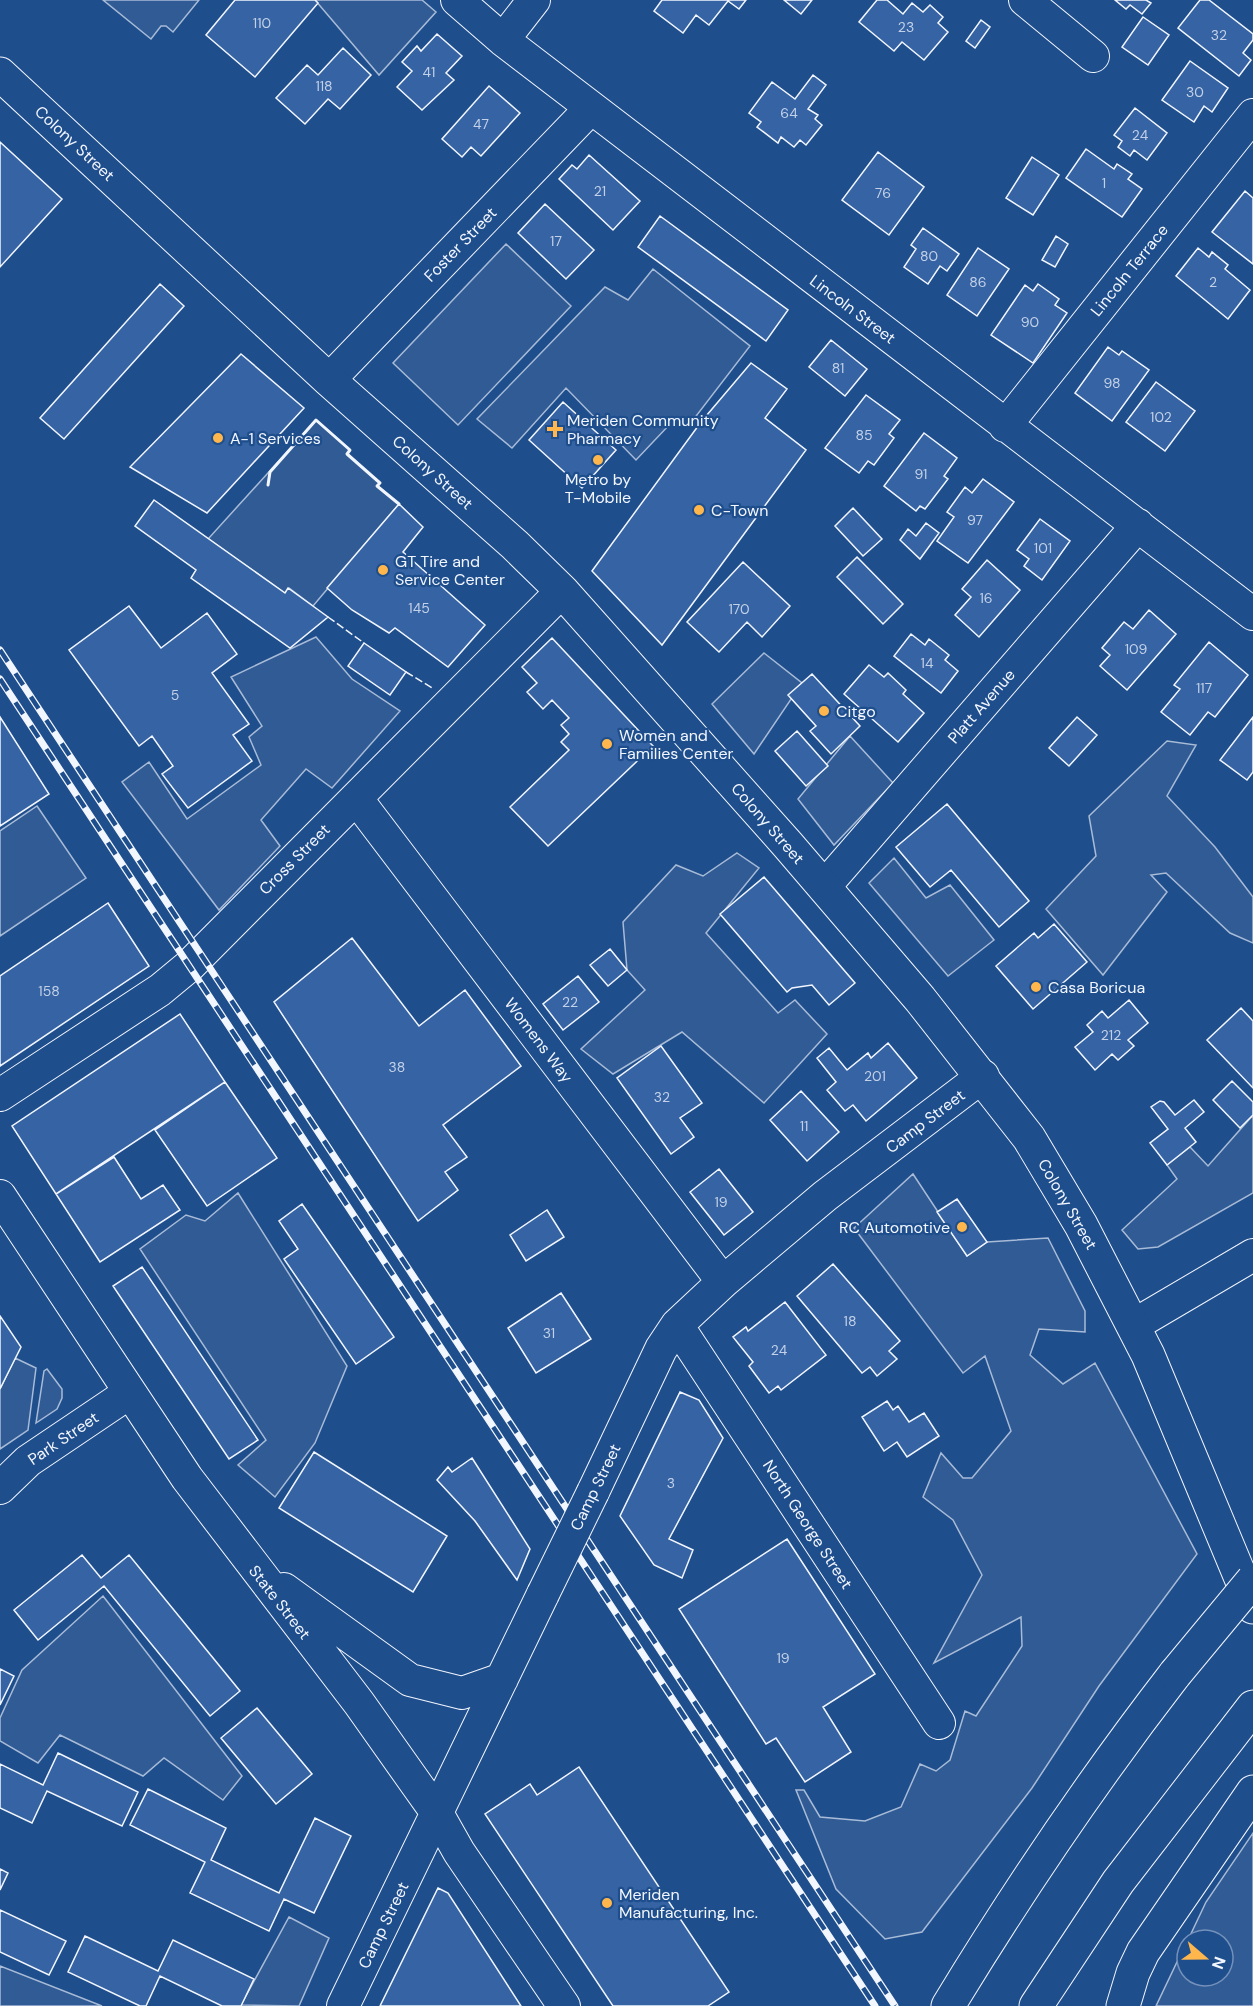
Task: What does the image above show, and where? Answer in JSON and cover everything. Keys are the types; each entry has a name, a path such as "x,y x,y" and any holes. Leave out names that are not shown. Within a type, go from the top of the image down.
{"main road":[{"name":"Colony Street","path":"0,74 329,381 515,545 562,591 824,887 983,1076 1045,1164 1134,1325 1253,1607"},
{"path":"948,2006 1082,1799 1175,1674 1253,1580"},
{"path":"1036,2006 1118,1882 1211,1758 1253,1707"},
{"path":"1123,2006 1133,1973 1143,1952 1245,1804"}],"street":[{"name":"Lincoln Street","path":"457,0 503,40 591,108 1253,614"},
{"path":"503,40 534,0"},
{"path":"1025,0 1093,56"},
{"name":"Foster Street","path":"329,381 591,108"},
{"name":"Lincoln Terrace","path":"1005,426 1253,115"},
{"name":"Platt Avenue","path":"824,887 1138,525"},
{"name":"Cross Street","path":"0,1095 160,990 189,966 562,591"},
{"name":"Womens Way","path":"356,798 723,1282"},
{"name":"Camp Street","path":"343,2006 661,1349 677,1325 723,1282 825,1196 983,1076"},
{"name":"State Street","path":"0,1196 129,1393 252,1566 359,1703 437,1813 459,1852 564,2006"},
{"path":"1134,1325 1253,1255"},
{"name":"North George Street","path":"677,1325 939,1723"},
{"name":"Park Street","path":"0,1488 28,1461 129,1393"},
{"path":"252,1566 410,1680 462,1693 502,1679"}],"shaded area":[{"path":"103,0 199,0 173,32 166,26 161,26 151,39"},
{"path":"315,0 422,0 436,12 379,75"},
{"path":"506,244 571,306 458,425 393,363"},
{"path":"653,269 750,346 690,424 671,423 636,460 566,388 512,448 477,419 605,287 628,300"},
{"path":"316,420 350,450 348,454 380,483 378,486 399,504 313,606 289,588 285,593 208,539"},
{"path":"316,637 352,679 400,711 332,788 306,769 261,820 280,846 219,910 122,782 149,762 187,819 261,765 249,737 262,726 231,677"},
{"path":"764,653 802,683 754,754 712,704"},
{"path":"850,736 893,783 834,845 798,799"},
{"path":"1167,741 1196,745 1167,796 1215,847 1253,897 1253,943 1230,933 1166,873 1151,875 1167,892 1103,975 1046,909 1096,856 1089,816"},
{"path":"37,806 86,878 0,936 0,831"},
{"path":"737,853 759,868 706,933 778,1013 795,1000 827,1034 764,1103 682,1032 613,1074 581,1049 645,990 627,970 623,922 676,865 703,876"},
{"path":"894,858 926,898 950,885 994,940 948,976 869,883"},
{"path":"1253,1115 1253,1193 1158,1247 1138,1249 1122,1230 1177,1179 1167,1165 1190,1147 1208,1166"},
{"path":"913,1174 967,1256 987,1242 1048,1238 1085,1311 1085,1332 1039,1329 1030,1355 1063,1384 1095,1363 1197,1554 1099,1686 1032,1788 922,1932 885,1939 836,1889 796,1790 804,1790 820,1817 865,1821 901,1807 920,1764 936,1771 950,1760 965,1711 976,1716 1022,1646 1021,1617 934,1663 982,1575 953,1520 923,1497 941,1453 963,1478 972,1478 1011,1431 985,1356 963,1373 854,1228"},
{"path":"238,1193 347,1366 315,1443 275,1497 238,1465 266,1440 140,1249 186,1215 205,1221"},
{"path":"15,1358 36,1368 28,1430 0,1449 0,1389"},
{"path":"47,1369 62,1389 62,1398 57,1409 36,1423 44,1371"},
{"path":"103,1596 242,1776 223,1800 164,1758 143,1776 60,1735 38,1763 0,1741 0,1718 22,1670"},
{"path":"1253,1833 1253,2006 1156,2006 1175,1966 1175,1988 1235,1988 1235,1928 1194,1928 1206,1902"},
{"path":"289,1917 329,1938 299,2006 241,2005"},
{"path":"0,1966 102,2006 0,2006"}],"building":[{"path":"235,0 315,0 318,3 255,77 206,35"},
{"path":"662,0 746,0 739,9 728,1 709,25 696,15 683,33 654,11"},
{"path":"784,0 812,0 801,14"},
{"path":"877,0 887,0 903,14 912,3 923,12 930,5 943,17 938,23 948,32 924,60 902,42 894,51 859,22"},
{"path":"1115,0 1146,0 1151,3 1142,14 1130,5 1126,9"},
{"path":"1200,0 1209,0 1253,34 1253,40 1243,53 1251,60 1239,76 1178,28"},
{"path":"1143,17 1169,35 1148,65 1122,47"},
{"path":"981,20 990,27 975,48 966,41"},
{"path":"437,34 462,56 446,73 454,80 422,110 397,87 412,71 402,62 417,46 421,51"},
{"path":"343,48 371,75 340,109 328,99 305,124 276,98 307,65 318,75"},
{"path":"1190,61 1228,88 1212,112 1204,106 1194,122 1162,100"},
{"path":"813,75 826,85 808,109 818,115 815,119 822,125 806,145 800,140 794,147 781,137 778,143 757,127 761,122 749,113 772,82 795,99"},
{"path":"489,86 520,113 481,156 471,147 462,157 442,139"},
{"path":"1135,108 1167,133 1147,160 1134,150 1130,156 1118,147 1122,141 1114,135"},
{"path":"0,142 62,199 0,267"},
{"path":"1086,149 1114,169 1117,164 1132,174 1128,179 1142,189 1122,217 1066,178"},
{"path":"878,152 924,187 889,235 842,200"},
{"path":"589,155 640,201 613,230 559,179 572,165 577,169"},
{"path":"1032,157 1059,175 1033,215 1006,198"},
{"path":"1245,191 1253,198 1253,264 1212,232"},
{"path":"545,204 594,250 566,279 518,233"},
{"path":"660,216 788,310 766,341 638,247"},
{"path":"923,228 959,254 947,271 940,266 928,284 904,267 916,249 911,245"},
{"path":"1056,236 1068,244 1055,267 1042,260"},
{"path":"978,248 1009,269 977,316 947,295"},
{"path":"1198,248 1209,257 1212,252 1228,265 1225,269 1250,290 1228,319 1176,276"},
{"path":"160,284 184,306 64,439 40,418"},
{"path":"1038,284 1059,299 1055,305 1067,313 1033,363 991,335 1025,285 1033,291"},
{"path":"831,340 867,369 845,396 809,367"},
{"path":"1108,347 1119,355 1122,351 1149,370 1112,421 1075,393"},
{"name":"A-1 Services","path":"241,354 304,408 207,513 130,467"},
{"name":"C-Town","path":"751,363 787,389 765,418 806,450 662,645 592,571 701,422"},
{"path":"1156,382 1195,411 1165,451 1126,422"},
{"path":"866,395 900,420 889,434 894,438 874,465 868,461 859,473 825,448"},
{"path":"563,402 616,450 582,488 529,440"},
{"path":"924,433 957,458 944,476 948,479 925,509 920,506 916,511 884,486"},
{"path":"983,479 1014,502 968,563 937,541 954,517 947,512 965,487 972,493"},
{"path":"154,500 285,593 288,588 328,617 290,648 191,578 196,570 135,526"},
{"name":"GT Tire and Service Center","path":"399,504 423,527 403,552 485,625 448,667 395,628 389,633 352,610 327,588"},
{"path":"853,508 882,539 863,556 835,526"},
{"path":"1040,519 1070,541 1042,580 1024,566 1029,559 1017,550"},
{"path":"926,523 939,533 920,559 900,540 908,529 916,536"},
{"path":"857,557 903,604 883,624 837,577"},
{"path":"987,560 1020,590 979,637 955,615 971,597 962,589"},
{"path":"743,562 790,606 762,637 747,622 719,652 687,622"},
{"path":"129,606 161,648 207,613 237,654 212,673 249,724 233,735 252,761 188,808 162,774 173,766 152,736 139,746 69,650"},
{"path":"1149,610 1176,634 1127,690 1100,666 1110,655 1102,648 1124,622 1133,629"},
{"path":"911,634 925,645 929,639 949,655 945,660 958,671 941,693 894,656"},
{"name":"Women and Families Center","path":"552,638 653,746 548,846 510,807 569,750 561,742 569,734 561,725 569,718 552,700 543,709 527,692 537,683 522,667"},
{"path":"1209,642 1248,675 1215,717 1208,712 1190,735 1161,712 1180,689 1174,685"},
{"path":"364,643 406,672 390,695 348,666"},
{"path":"869,665 884,677 888,673 906,690 903,694 924,713 898,742 844,694"},
{"name":"Citgo","path":"812,674 860,726 831,754 810,731 816,726 788,695"},
{"path":"0,717 49,794 0,826"},
{"path":"1077,717 1097,735 1069,766 1049,748"},
{"path":"1253,717 1253,772 1247,780 1220,760"},
{"name":"Citgo","path":"797,731 828,766 806,786 775,751"},
{"path":"947,804 1029,901 999,927 951,870 930,887 896,847"},
{"path":"764,877 855,983 829,1005 812,985 792,988 787,992 720,914"},
{"path":"108,903 149,966 0,1066 0,976"},
{"name":"Casa Boricua","path":"1054,924 1087,962 1033,1009 996,966 1034,933 1038,938"},
{"path":"352,938 419,1026 465,990 521,1066 443,1125 467,1157 445,1172 458,1190 418,1221 274,1002"},
{"path":"610,949 627,970 608,986 590,965"},
{"path":"578,976 599,1002 563,1030 543,1004"},
{"path":"1129,1000 1148,1023 1128,1040 1134,1046 1118,1060 1112,1054 1095,1070 1075,1047 1093,1032 1087,1025 1102,1011 1108,1018"},
{"path":"1241,1008 1253,1021 1253,1088 1207,1040"},
{"path":"180,1014 225,1082 56,1194 12,1126"},
{"path":"888,1043 917,1078 866,1121 853,1105 845,1111 827,1090 836,1082 817,1058 829,1048 847,1070 868,1053 871,1058"},
{"path":"661,1046 702,1103 680,1118 694,1137 671,1154 617,1078"},
{"path":"1232,1081 1253,1102 1253,1115 1240,1128 1213,1100"},
{"path":"225,1082 277,1158 207,1206 155,1130"},
{"path":"801,1091 839,1132 807,1161 770,1120"},
{"path":"1194,1100 1204,1112 1185,1128 1196,1142 1167,1165 1150,1143 1168,1129 1151,1107 1160,1101 1164,1102 1175,1115"},
{"path":"114,1157 141,1199 163,1185 180,1210 100,1262 56,1194"},
{"path":"719,1169 753,1212 724,1235 690,1192"},
{"name":"RC Automotive","path":"957,1199 987,1242 967,1256 937,1212"},
{"path":"302,1204 394,1337 356,1364 284,1259 298,1249 279,1221"},
{"path":"547,1210 564,1237 526,1261 510,1235"},
{"path":"833,1264 900,1341 889,1351 897,1359 877,1376 870,1367 862,1373 797,1296"},
{"path":"142,1267 258,1440 229,1459 113,1286"},
{"path":"561,1293 591,1339 536,1373 508,1328"},
{"path":"785,1302 826,1355 781,1390 778,1386 769,1393 749,1366 753,1362 733,1337 746,1327 748,1331"},
{"path":"0,1316 21,1347 0,1389"},
{"path":"680,1392 699,1400 723,1438 669,1539 693,1550 682,1578 654,1565 620,1516"},
{"path":"887,1401 893,1410 898,1406 909,1422 924,1413 939,1436 907,1457 897,1442 884,1451 862,1417"},
{"path":"314,1452 447,1536 413,1592 279,1508"},
{"path":"472,1458 530,1549 517,1580 475,1521 437,1480 448,1467 452,1472"},
{"path":"787,1539 875,1674 823,1707 851,1752 805,1782 776,1738 766,1744 679,1609"},
{"path":"82,1555 101,1578 129,1555 240,1691 210,1716 104,1586 38,1640 14,1610"},
{"path":"0,1669 14,1676 0,1705"},
{"path":"257,1708 312,1774 276,1804 221,1738"},
{"path":"58,1753 138,1792 122,1826 47,1791 32,1823 0,1808 0,1764 43,1785"},
{"name":"Meriden Manufacturing, Inc.","path":"579,1767 729,1992 708,2006 613,2006 485,1814 530,1784 537,1795"},
{"path":"148,1789 226,1828 211,1860 279,1893 315,1818 351,1836 314,1913 284,1899 269,1931 190,1893 205,1862 130,1825"},
{"path":"0,1869 8,1873 0,1890"},
{"path":"438,1888 448,1893 521,2006 380,2006"},
{"path":"0,1910 66,1941 49,1975 0,1952"},
{"path":"85,1936 158,1971 173,1940 254,1979 241,2006 222,2006 160,1976 146,2006 140,2006 68,1972"}],"railway":[{"path":"0,650 895,2006"},
{"path":"0,679 875,2006"}],"fence":[{"path":"328,617 364,643"},
{"path":"406,672 434,689"}],"wall":[{"path":"268,485 270,472 316,420 350,450 347,454 380,483 377,486 399,504"}],"place":[{"name":"Meriden Community Pharmacy","path":"555,429"},
{"name":"A-1 Services","path":"218,438"},
{"name":"Metro by T-Mobile","path":"598,460"},
{"name":"C-Town","path":"699,510"},
{"name":"GT Tire and Service Center","path":"383,570"},
{"name":"Citgo","path":"824,711"},
{"name":"Women and Families Center","path":"607,744"},
{"name":"Casa Boricua","path":"1036,987"},
{"name":"RC Automotive","path":"962,1227"},
{"name":"Meriden Manufacturing, Inc.","path":"607,1903"}]}
